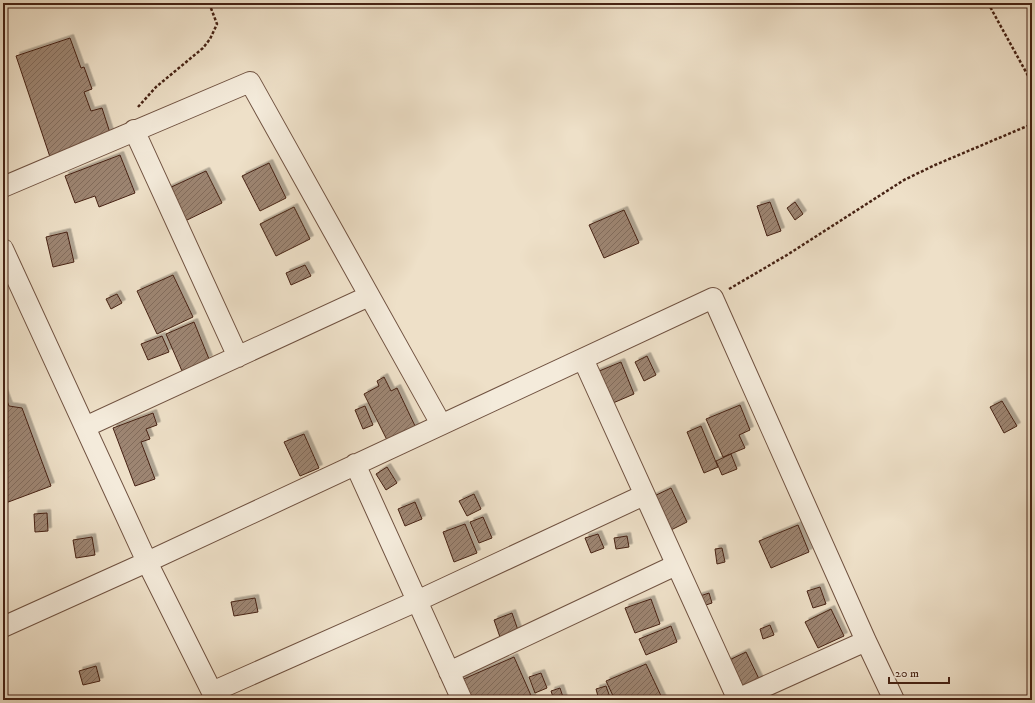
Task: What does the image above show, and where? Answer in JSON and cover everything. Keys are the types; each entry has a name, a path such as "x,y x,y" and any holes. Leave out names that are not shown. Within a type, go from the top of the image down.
{"street":[{"path":"3,187 134,130 250,82 441,424"},
{"path":"134,130 238,356"},
{"path":"3,249 147,562 214,696 644,495"},
{"path":"85,427 369,296"},
{"path":"3,627 147,562 713,298 866,641 894,700"},
{"path":"583,358 737,700 866,641"},
{"path":"355,464 462,700"},
{"path":"449,672 676,565"}],"path":[{"path":"134,130 130,120 134,111 156,87 203,48 210,39 217,24 208,3"},
{"path":"988,3 1032,83"},
{"path":"713,298 787,255 904,180 935,165 1032,124"}],"building":[{"path":"70,38 81,68 84,67 92,89 84,92 91,111 102,108 111,136 50,157 16,56"},
{"path":"120,155 135,193 99,207 95,196 75,203 65,176"},
{"path":"269,163 286,198 260,211 242,176"},
{"path":"206,171 222,203 183,222 167,189"},
{"path":"770,202 781,231 767,236 757,206"},
{"path":"795,202 803,214 795,220 787,208"},
{"path":"294,207 310,239 276,256 260,224"},
{"path":"624,210 639,243 604,258 589,225"},
{"path":"67,232 74,262 53,267 46,237"},
{"path":"305,265 311,276 291,285 286,273"},
{"path":"173,275 193,317 157,334 137,291"},
{"path":"117,294 122,303 111,309 106,299"},
{"path":"194,322 209,359 182,371 166,334"},
{"path":"162,336 169,352 148,360 141,344"},
{"path":"647,356 656,375 644,381 635,362"},
{"path":"621,362 634,394 606,406 592,374"},
{"path":"384,377 391,391 397,388 416,428 388,442 364,394 379,386 377,381"},
{"path":"3,390 9,406 22,408 51,486 3,504"},
{"path":"1002,401 1017,426 1004,433 990,407"},
{"path":"740,405 750,430 739,435 745,448 723,457 706,419"},
{"path":"365,406 373,425 363,429 355,410"},
{"path":"153,413 157,425 146,429 150,439 141,442 155,479 135,486 113,428"},
{"path":"701,426 718,467 704,473 687,432"},
{"path":"304,434 319,468 300,476 284,442"},
{"path":"731,454 737,469 722,475 716,461"},
{"path":"387,467 397,483 386,490 376,474"},
{"path":"671,488 687,522 665,533 648,499"},
{"path":"474,494 481,509 467,516 459,501"},
{"path":"415,502 422,519 405,526 398,509"},
{"path":"47,513 48,531 35,532 34,514"},
{"path":"483,517 492,538 479,543 470,522"},
{"path":"465,524 477,553 454,562 443,532"},
{"path":"798,525 809,552 771,568 759,541"},
{"path":"598,534 604,548 591,553 585,538"},
{"path":"627,536 629,547 616,549 614,538"},
{"path":"92,537 95,555 76,558 73,540"},
{"path":"722,548 725,562 717,564 715,549"},
{"path":"820,587 826,604 813,608 807,591"},
{"path":"709,593 712,603 700,607 697,597"},
{"path":"255,598 258,612 234,616 231,602"},
{"path":"651,599 660,624 635,633 625,608"},
{"path":"831,609 844,636 818,648 805,622"},
{"path":"512,613 519,633 501,640 494,620"},
{"path":"770,625 774,635 763,639 760,629"},
{"path":"671,626 677,642 646,655 639,639"},
{"path":"746,652 760,681 738,690 725,662"},
{"path":"514,657 533,700 467,700 459,681"},
{"path":"646,664 663,700 615,700 606,681"},
{"path":"96,666 100,681 83,685 79,671"},
{"path":"541,673 547,688 535,693 529,677"},
{"path":"606,686 611,700 599,700 596,689"},
{"path":"560,688 564,700 554,700 551,691"}]}
